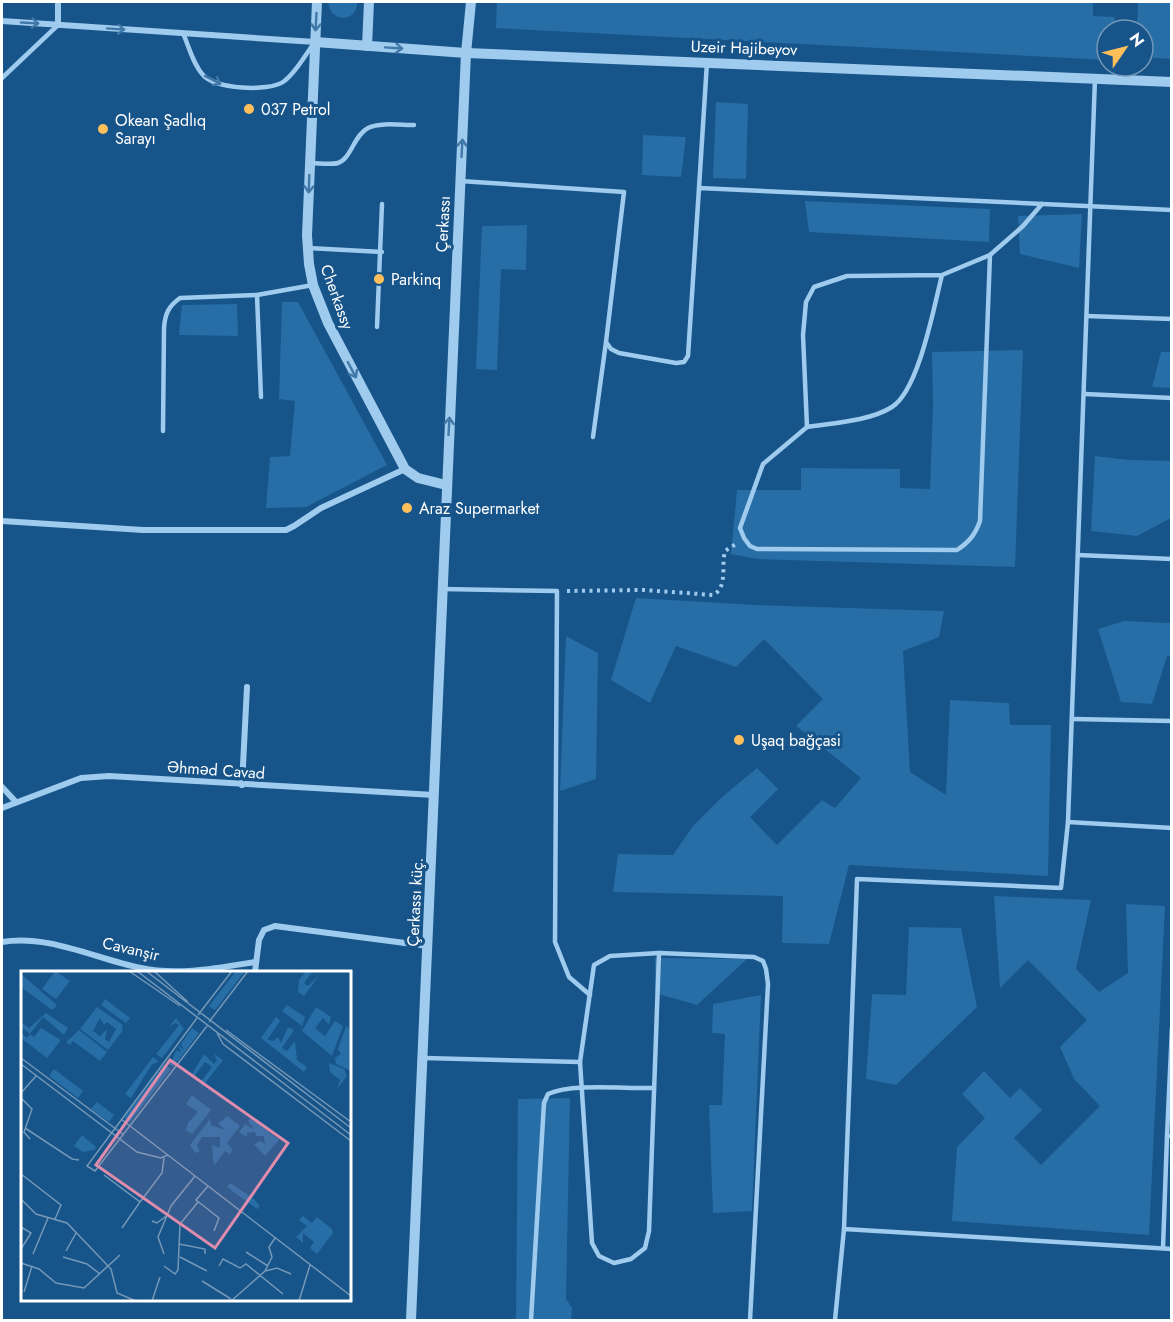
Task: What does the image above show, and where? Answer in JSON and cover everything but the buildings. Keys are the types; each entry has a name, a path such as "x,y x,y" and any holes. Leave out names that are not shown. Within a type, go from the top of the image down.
{"street":[{"path":"58,2 58,25"},
{"name":"Cherkassy","path":"317,2 308,248 313,285 328,323 405,468"},
{"path":"367,46 369,2"},
{"name":"Çerkassı","path":"446,485 466,53 471,2"},
{"path":"2,21 315,42"},
{"name":"Uzeir Hajibeyov","path":"315,42 466,53 1172,82"},
{"path":"2,521 143,530 286,530 321,508 405,468 418,478 446,485"},
{"name":"Çerkassı küç.","path":"411,1320 424,1058 446,485"},
{"path":"242,785 247,687"},
{"name":"Əhməd Cavad","path":"2,808 81,778 109,776 435,795"},
{"path":"2,787 16,802"},
{"path":"255,971 259,939 264,930 275,927 428,946"},
{"name":"Cavanşir","path":"2,942 13,940 73,949 158,971 212,969 255,962"}],"lane":[{"path":"2,78 58,25"},
{"path":"183,33 203,75 222,85 267,87 277,85 291,74 315,42"},
{"path":"606,342 611,349 619,353 676,363 684,362 688,356 707,62"},
{"path":"835,1320 844,1229 857,879 1061,888 1068,822 1073,719 1095,78"},
{"path":"310,163 338,163 344,159 358,136 367,129 378,126 414,124"},
{"path":"460,181 624,192 593,437"},
{"path":"699,188 1172,210"},
{"path":"377,327 382,204"},
{"path":"807,427 803,335 806,302 814,287 847,276 942,275 990,255 1023,226 1042,204"},
{"path":"308,248 381,252"},
{"path":"942,275 925,348 903,397 894,406 875,415 807,427 763,464 740,528 750,546 757,549 957,550 976,534 980,521 990,255"},
{"path":"163,431 165,314 173,303 180,298 257,295 313,285"},
{"path":"257,295 261,397"},
{"path":"1087,316 1172,319"},
{"path":"1085,394 1172,398"},
{"path":"1078,555 1172,559"},
{"path":"443,589 557,591 555,942 569,977 590,995"},
{"path":"1073,719 1172,721"},
{"path":"1068,822 1172,828"},
{"path":"659,953 650,1231 645,1248 631,1259 614,1263 598,1256 592,1243 580,1062 594,965 610,956 659,953 754,957 763,961 768,984 750,1320"},
{"path":"1162,1248 1169,1136 1172,1028"},
{"path":"424,1058 580,1062"},
{"path":"531,1320 544,1103 548,1094 557,1090 654,1088"},
{"path":"844,1229 1172,1249"}],"path":[{"path":"557,591 644,590 713,595 722,587 722,559 725,551 744,538"}],"shaded area":[{"path":"328,2 357,2 353,14 344,18 334,14"},
{"path":"497,2 1093,2 1093,16 1115,17 1095,18 1095,59 496,28"},
{"path":"1138,2 1171,2 1171,59 1155,58 1155,18 1137,18"},
{"path":"716,102 748,104 746,179 713,178"},
{"path":"643,135 686,137 681,177 642,175"},
{"path":"805,201 990,209 989,242 809,232"},
{"path":"1082,214 1079,268 1020,254 1018,216"},
{"path":"527,225 526,270 501,269 497,370 476,369 482,226"},
{"path":"282,302 298,302 387,465 306,507 266,508 270,457 290,456 295,401 279,399"},
{"path":"237,304 238,336 179,335 182,305"},
{"path":"1023,350 1015,567 757,559 731,554 737,490 801,490 801,468 900,469 900,488 930,489 932,352"},
{"path":"1161,352 1171,352 1171,388 1152,387"},
{"path":"1095,456 1171,461 1171,518 1137,536 1091,531"},
{"path":"636,598 756,605 944,611 939,637 903,651 910,772 946,795 950,700 1009,703 1010,725 1051,725 1048,876 849,865 829,944 782,943 783,896 613,892 618,854 673,855 693,826 722,797 757,768 778,789 750,817 777,845 822,800 835,808 861,778 796,726 823,699 764,639 736,667 676,646 650,703 611,680"},
{"path":"1124,621 1171,623 1171,656 1167,656 1152,704 1121,702 1098,629"},
{"path":"566,636 598,653 596,779 560,791"},
{"path":"994,896 1091,900 1076,969 1099,992 1128,973 1126,904 1165,906 1149,1235 952,1221 957,1147 985,1118 962,1094 984,1071 1010,1098 1020,1088 1042,1110 1014,1138 1041,1165 1100,1106 1074,1079 1060,1047 1087,1020 1028,960 1000,988"},
{"path":"909,927 961,928 977,1007 896,1085 866,1079 872,994 906,995"},
{"path":"655,958 747,959 697,1005 655,993"},
{"path":"761,995 752,1211 713,1213 709,1105 722,1105 725,1034 712,1033 713,1004"},
{"path":"570,1098 566,1299 572,1308 571,1320 516,1320 518,1099"}],"place":[{"name":"037 Petrol","path":"249,109"},
{"name":"Okean Şadlıq Sarayı","path":"103,129"},
{"name":"Parkinq","path":"379,279"},
{"name":"Araz Supermarket","path":"407,508"},
{"name":"Uşaq bağçasi","path":"739,740"}]}
